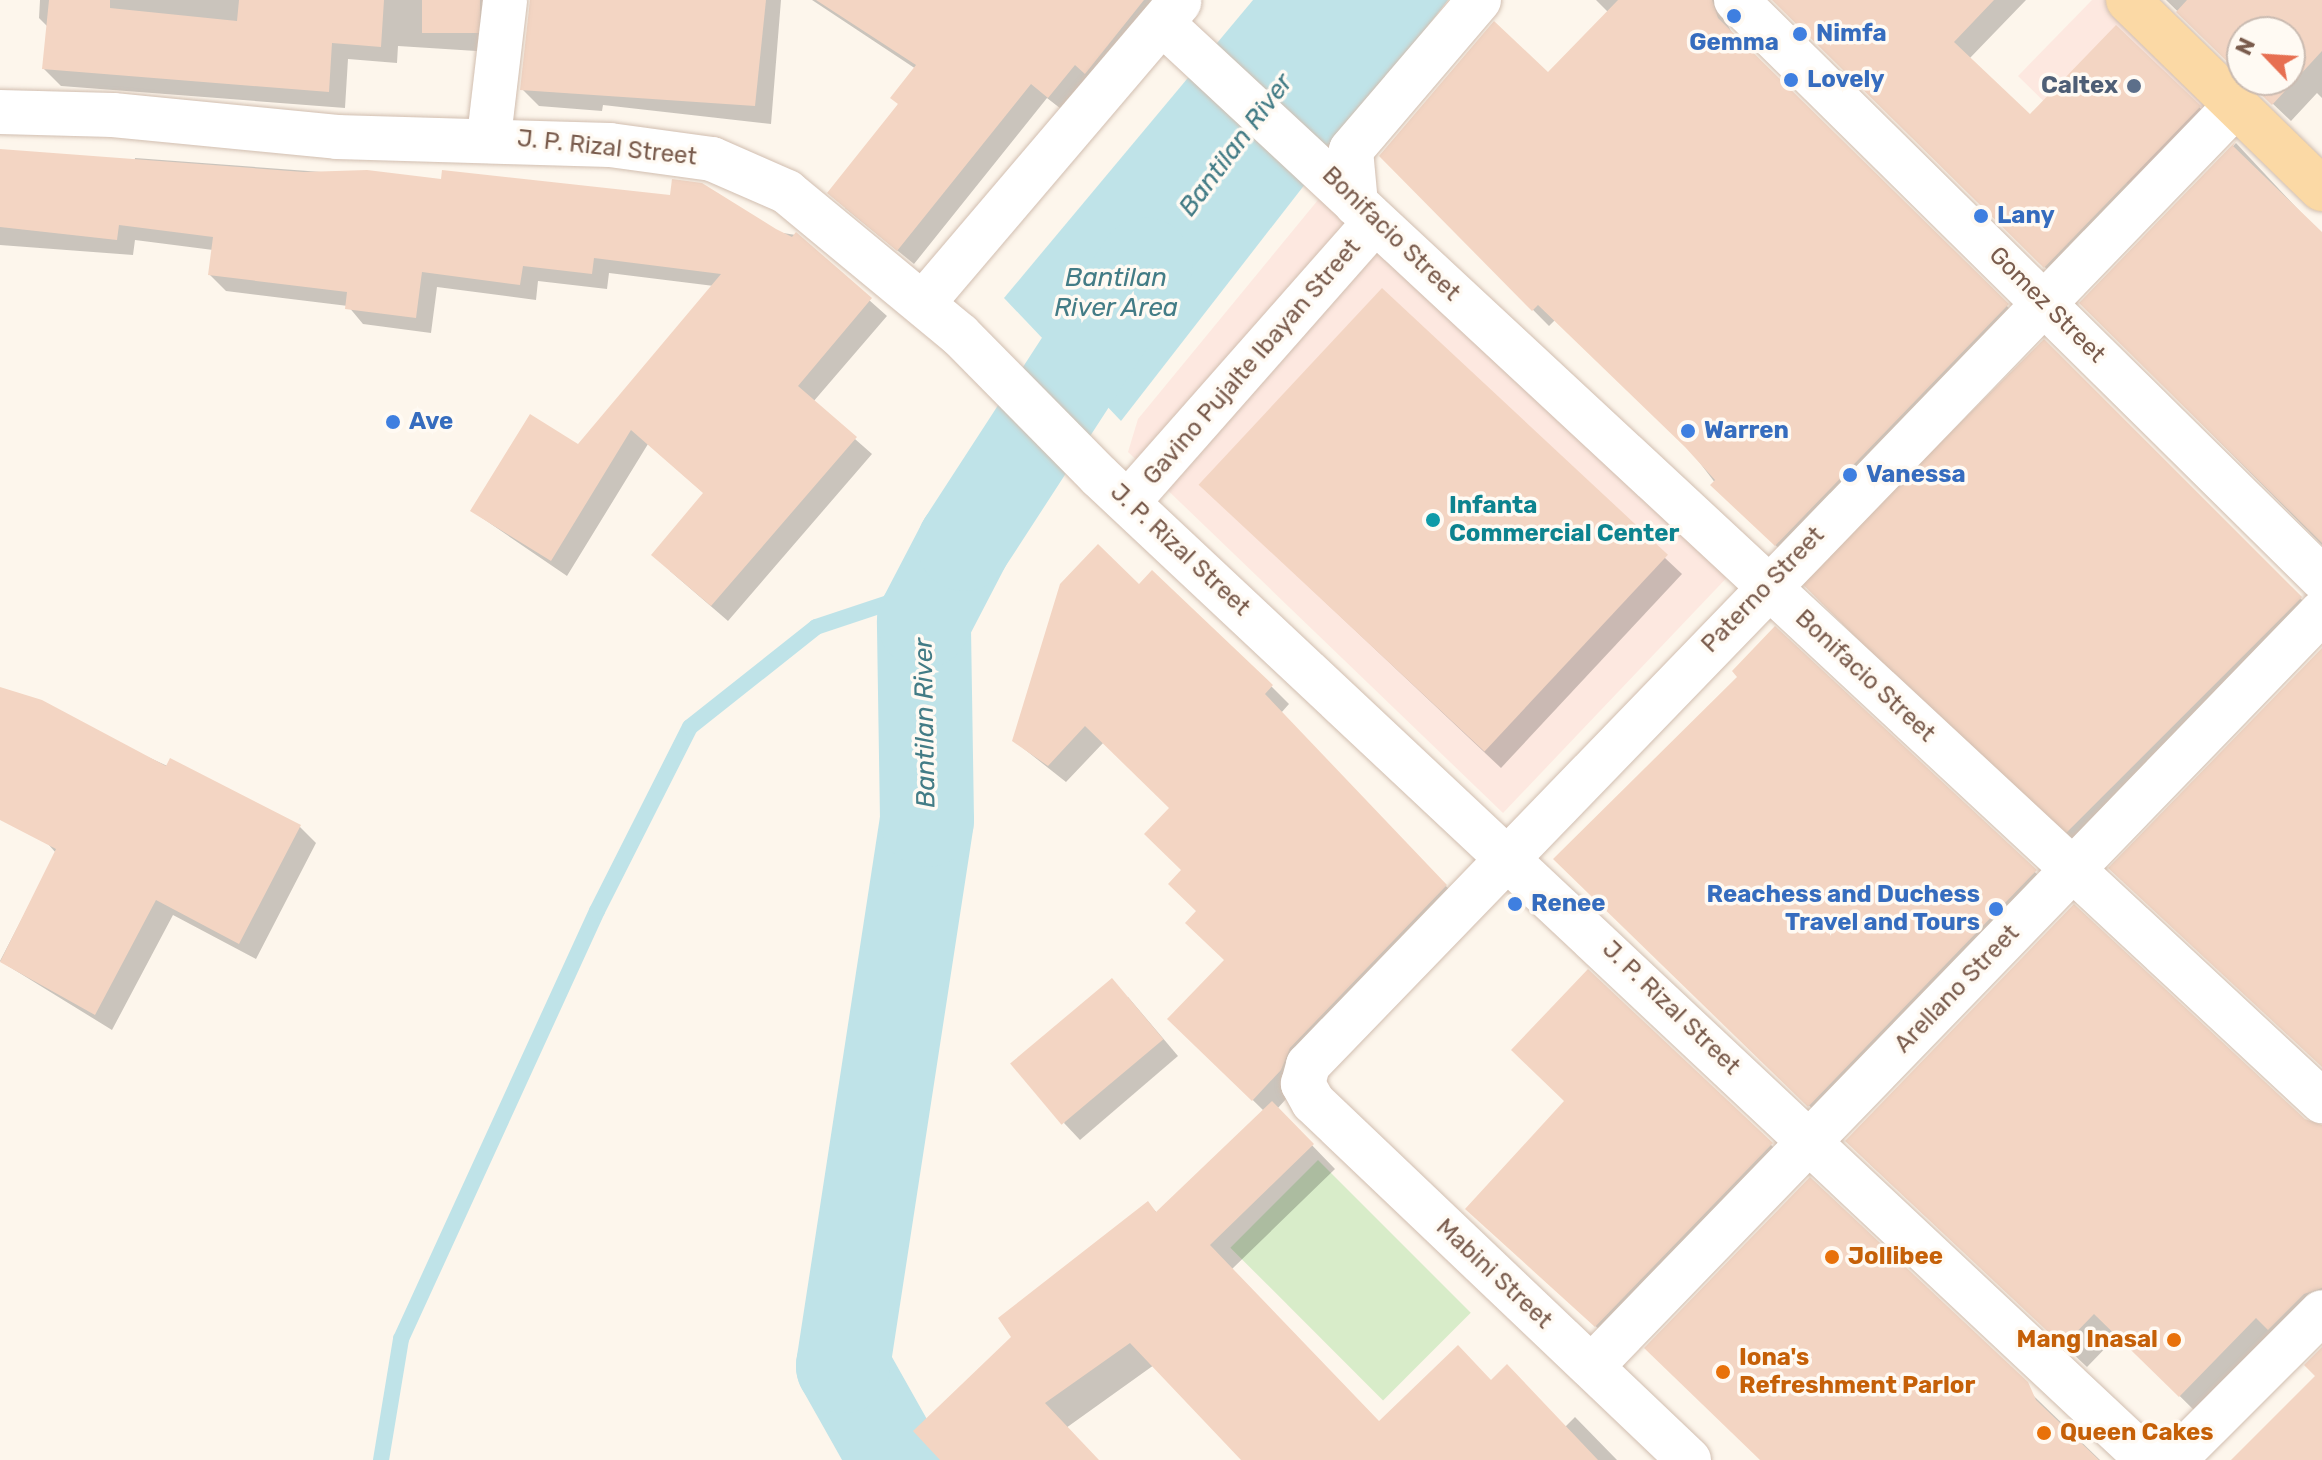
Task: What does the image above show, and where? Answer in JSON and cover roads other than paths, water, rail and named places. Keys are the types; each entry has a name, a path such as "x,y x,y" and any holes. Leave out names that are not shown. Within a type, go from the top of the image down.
{"main road":[{"path":"2128,0 2322,189"}],"street":[{"path":"489,137 505,0"},
{"name":"Gavino Pujalte Ibayan Street","path":"1113,489 1353,200 1351,150 1479,0"},
{"name":"Gomez Street","path":"1736,0 2322,578"},
{"path":"924,302 1173,20"},
{"name":"Bonifacio Street","path":"1173,20 1353,200 2322,1101"},
{"name":"Paterno Street","path":"1303,1084 1321,1045 2236,105"},
{"name":"J. P. Rizal Street","path":"0,112 337,137 489,137 639,149 712,159 752,174 820,217 960,335 1113,489 1507,852 2148,1460"},
{"name":"Arellano Street","path":"1592,1366 2322,612"},
{"name":"Mabini Street","path":"1303,1084 1313,1102 1689,1460"},
{"path":"2174,1460 2322,1312"}],"water":[{"name":"Bantilan River Area","path":"1253,0 1448,0 1121,421 1004,298"}],"waterway":[{"name":"Bantilan River","path":"896,1460 843,1366 927,820 924,621 964,544 1145,265"},
{"path":"381,1460 401,1339 597,911 690,727 816,627 942,585"}],"place":[{"name":"Gemma","path":"1734,16"},
{"name":"Nimfa","path":"1800,34"},
{"name":"Lovely","path":"1791,80"},
{"name":"Caltex","path":"2134,86"},
{"name":"Lany","path":"1981,216"},
{"name":"Ave","path":"393,422"},
{"name":"Warren","path":"1688,431"},
{"name":"Vanessa","path":"1850,475"},
{"name":"Infanta Commercial Center","path":"1433,520"},
{"name":"Renee","path":"1515,904"},
{"name":"Reachess and Duchess Travel and Tours","path":"1996,909"},
{"name":"Jollibee","path":"1832,1257"},
{"name":"Mang Inasal","path":"2174,1340"},
{"name":"Iona's Refreshment Parlor","path":"1723,1372"},
{"name":"Queen Cakes","path":"2044,1433"}]}
